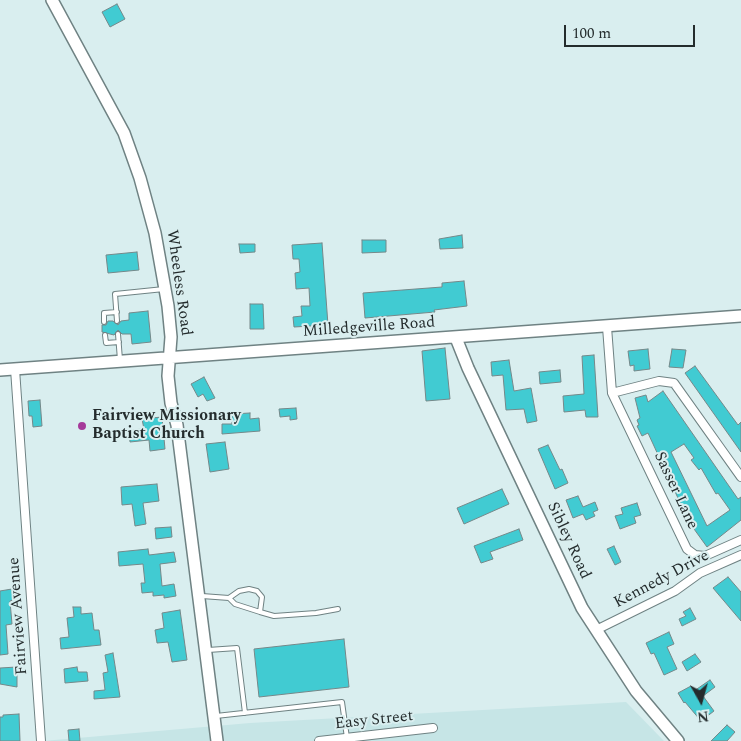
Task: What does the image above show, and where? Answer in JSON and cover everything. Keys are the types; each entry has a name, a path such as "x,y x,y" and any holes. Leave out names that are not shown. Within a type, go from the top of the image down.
{"street":[{"name":"Wheeless Road","path":"52,0 124,133 148,203 166,289 171,337 168,376 171,403 176,425 217,741"},
{"name":"Milledgeville Road","path":"0,370 741,316"},
{"name":"Sasser Lane","path":"606,327 612,393 687,549 696,555 705,556 741,540"},
{"name":"Sibley Road","path":"456,338 468,368 571,587 596,630 636,691 678,741"},
{"name":"Fairview Avenue","path":"15,369 41,741"},
{"path":"612,393 659,381 674,384 741,478"},
{"name":"Kennedy Drive","path":"596,630 675,591 700,573 741,554"},
{"name":"Easy Street","path":"319,741 433,728"}],"lane":[{"path":"117,321 115,294 166,289"},
{"path":"104,322 104,312 117,312"},
{"path":"118,334 120,361"},
{"path":"106,335 106,343 119,342"},
{"path":"229,598 238,591 257,591 262,596 260,612"},
{"path":"199,596 229,598 235,604 274,616 316,613 338,609"},
{"path":"206,650 237,648 245,713"},
{"path":"214,716 342,702 347,738"}],"shaded area":[{"path":"626,702 664,741 43,741 250,723"}],"building":[{"path":"117,4 125,19 110,27 102,12"},
{"path":"462,235 463,248 440,249 439,239"},
{"path":"362,240 386,240 386,252 362,253"},
{"path":"322,243 328,325 294,327 293,317 302,316 301,306 310,306 309,288 296,289 295,273 300,272 299,259 293,259 292,245"},
{"path":"239,244 255,244 255,252 240,253"},
{"path":"137,252 139,270 108,273 106,255"},
{"path":"464,281 467,306 434,310 435,312 365,318 363,293 442,287 442,283"},
{"path":"250,304 263,304 264,329 250,329"},
{"path":"148,311 151,342 132,344 131,334 122,334 118,330 114,335 102,332 102,325 106,325 108,321 113,321 118,325 121,321 129,320 129,313"},
{"path":"445,348 450,399 426,401 422,351"},
{"path":"648,349 650,369 634,371 634,365 630,366 628,351"},
{"path":"672,349 686,350 683,368 669,367"},
{"path":"594,355 598,417 586,417 585,410 564,412 563,396 584,394 582,356"},
{"path":"509,360 514,391 531,388 537,421 527,423 524,409 506,410 503,375 492,376 491,362"},
{"path":"695,366 738,425 741,422 741,452 685,373"},
{"path":"560,370 561,382 540,384 539,372"},
{"path":"204,377 215,398 207,401 203,394 198,397 191,384"},
{"path":"663,391 738,499 741,497 741,520 707,547 689,522 648,433 642,436 637,426 639,425 637,420 640,418 635,398 646,395 648,402","holes":["684,444 694,458 691,460 699,470 701,468 716,494 718,493 730,510 707,526 671,452"]},
{"path":"40,400 42,426 33,427 32,416 29,416 28,401"},
{"path":"296,408 297,419 290,420 290,416 280,417 279,409"},
{"path":"250,413 250,419 259,418 260,431 222,434 222,424 232,424 232,414"},
{"path":"162,417 165,449 150,451 149,440 130,442 129,430 144,429 142,419"},
{"path":"225,442 229,469 210,472 206,444"},
{"path":"548,445 568,483 555,489 538,449"},
{"path":"157,484 159,501 143,503 146,524 135,526 132,504 122,505 121,487"},
{"path":"502,489 509,504 464,524 457,508"},
{"path":"578,496 583,507 595,502 598,510 593,512 595,516 586,520 583,514 573,518 566,500"},
{"path":"637,503 641,515 634,517 636,523 620,529 615,516 623,514 621,508"},
{"path":"171,527 172,537 156,539 155,528"},
{"path":"519,529 523,540 490,552 493,559 481,563 474,546"},
{"path":"614,546 621,562 615,565 607,549"},
{"path":"148,549 149,555 174,552 176,562 160,564 162,586 174,584 176,596 164,598 164,595 153,596 153,592 142,593 141,583 145,583 143,564 119,566 118,552"},
{"path":"728,577 741,592 741,621 713,588"},
{"path":"12,589 13,600 10,601 12,624 6,625 8,654 0,655 0,591"},
{"path":"73,607 81,607 81,614 92,613 94,630 99,630 101,645 61,649 60,638 69,637 67,618 74,617"},
{"path":"690,608 696,619 682,626 679,619 686,616 683,612"},
{"path":"180,610 187,660 172,662 168,642 157,643 155,630 164,628 162,613"},
{"path":"669,632 674,644 667,647 677,669 664,675 654,653 651,654 646,643"},
{"path":"344,639 349,687 259,697 254,649"},
{"path":"113,653 120,697 94,699 94,691 105,690 103,673 108,672 105,655"},
{"path":"695,654 701,662 687,671 682,662"},
{"path":"17,667 17,687 0,684 0,668"},
{"path":"77,667 78,672 87,672 88,681 65,683 64,669"},
{"path":"710,680 715,687 703,696 714,711 701,721 684,703 678,693 691,686 694,691"},
{"path":"19,714 20,741 0,741 0,717 3,717 3,715"},
{"path":"727,725 735,732 727,741 711,741"},
{"path":"79,729 80,741 69,741 68,730"}],"place":[{"name":"Fairview Missionary Baptist Church","path":"82,426"}]}
